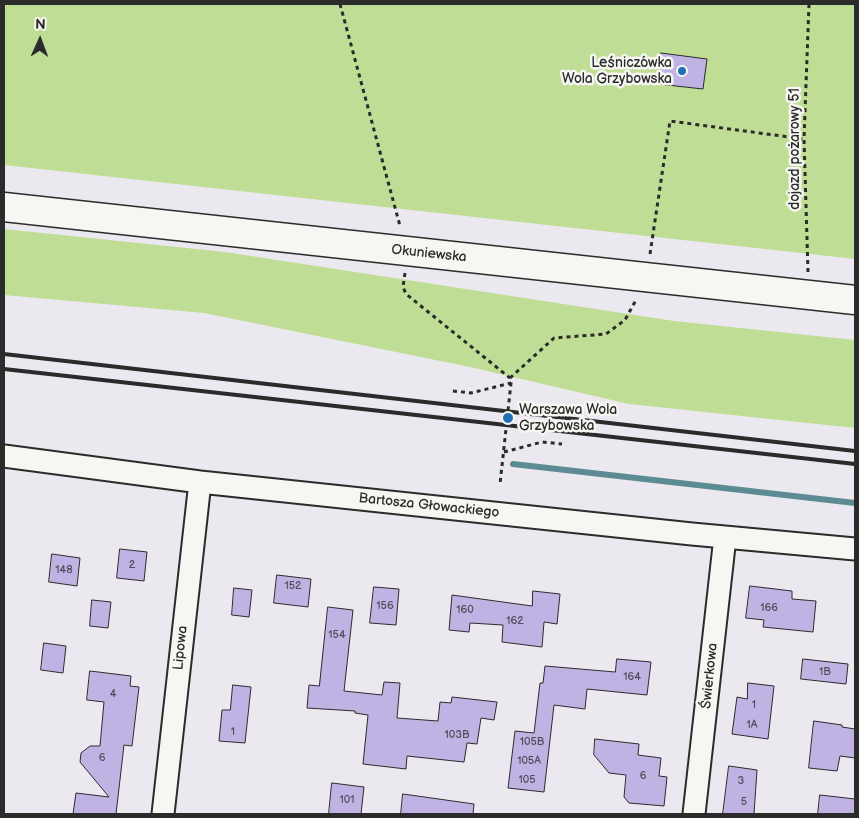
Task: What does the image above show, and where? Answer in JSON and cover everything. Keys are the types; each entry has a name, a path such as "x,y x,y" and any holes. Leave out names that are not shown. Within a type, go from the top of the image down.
{"main road":[{"name":"Okuniewska","path":"4,207 855,300"}],"street":[{"name":"Bartosza Głowackiego","path":"4,456 200,482 725,538 855,549"},
{"name":"Lipowa","path":"163,814 200,482"},
{"name":"Świerkowa","path":"694,814 725,538"}],"path":[{"path":"340,4 407,252 403,286 406,294 510,378 512,384 500,484"},
{"name":"dojazd pożarowy 51","path":"808,295 804,139 809,4"},
{"path":"510,378 554,338 606,334 625,320 646,278 670,121 804,139"},
{"path":"453,391 472,393 512,384"},
{"path":"504,452 542,442 562,444"}],"green space":[{"path":"4,4 855,4 855,259 4,165"},
{"path":"4,229 225,252 674,321 855,340 855,428 629,404 470,367 204,313 4,295"}],"building":[{"name":"Leśniczówka Wola Grzybowska","path":"661,53 707,59 703,89 658,84"},
{"path":"120,549 147,552 144,581 117,578"},
{"path":"52,554 80,558 77,586 49,582"},
{"path":"277,575 311,579 308,607 274,603"},
{"path":"750,586 792,591 792,599 816,601 813,632 763,627 764,620 746,618"},
{"path":"374,587 399,589 396,625 370,623"},
{"path":"234,588 252,590 249,617 232,615"},
{"path":"533,591 560,594 557,624 544,622 542,647 502,642 503,625 470,623 469,632 449,630 452,595 532,606"},
{"path":"92,600 111,602 108,628 90,626"},
{"path":"328,607 353,610 344,691 382,695 384,682 400,683 397,718 438,721 440,702 451,703 452,697 497,702 494,720 481,718 477,744 467,743 464,762 407,756 406,769 363,764 368,715 355,713 355,711 307,708 309,685 319,686"},
{"path":"44,643 66,646 63,673 41,670"},
{"path":"617,659 651,662 647,695 587,689 585,709 554,705 544,792 508,788 515,731 534,733 540,683 543,683 545,666 615,672"},
{"path":"803,659 848,664 846,684 801,679"},
{"path":"90,671 131,676 130,686 139,687 132,746 124,745 116,814 73,814 76,793 109,797 80,762 81,753 90,746 100,746 104,702 87,700"},
{"path":"748,683 774,686 768,739 732,734 737,697 747,699"},
{"path":"233,685 251,687 245,743 219,741 222,710 230,710"},
{"path":"814,721 855,729 855,758 840,756 837,771 809,768"},
{"path":"595,739 639,744 638,755 661,758 659,776 667,777 664,806 629,803 624,797 626,775 609,773 594,755"},
{"path":"729,766 757,770 754,814 723,814"},
{"path":"332,783 364,787 361,814 329,814"},
{"path":"403,794 474,804 473,814 401,814"},
{"path":"820,795 855,799 855,814 818,814"}],"waterway":[{"path":"513,464 855,503"}],"railway":[{"path":"4,354 855,451"},
{"path":"4,369 855,464"}],"place":[{"name":"Leśniczówka Wola Grzybowska","path":"682,71"},
{"name":"Warszawa Wola Grzybowska","path":"508,418"}]}
